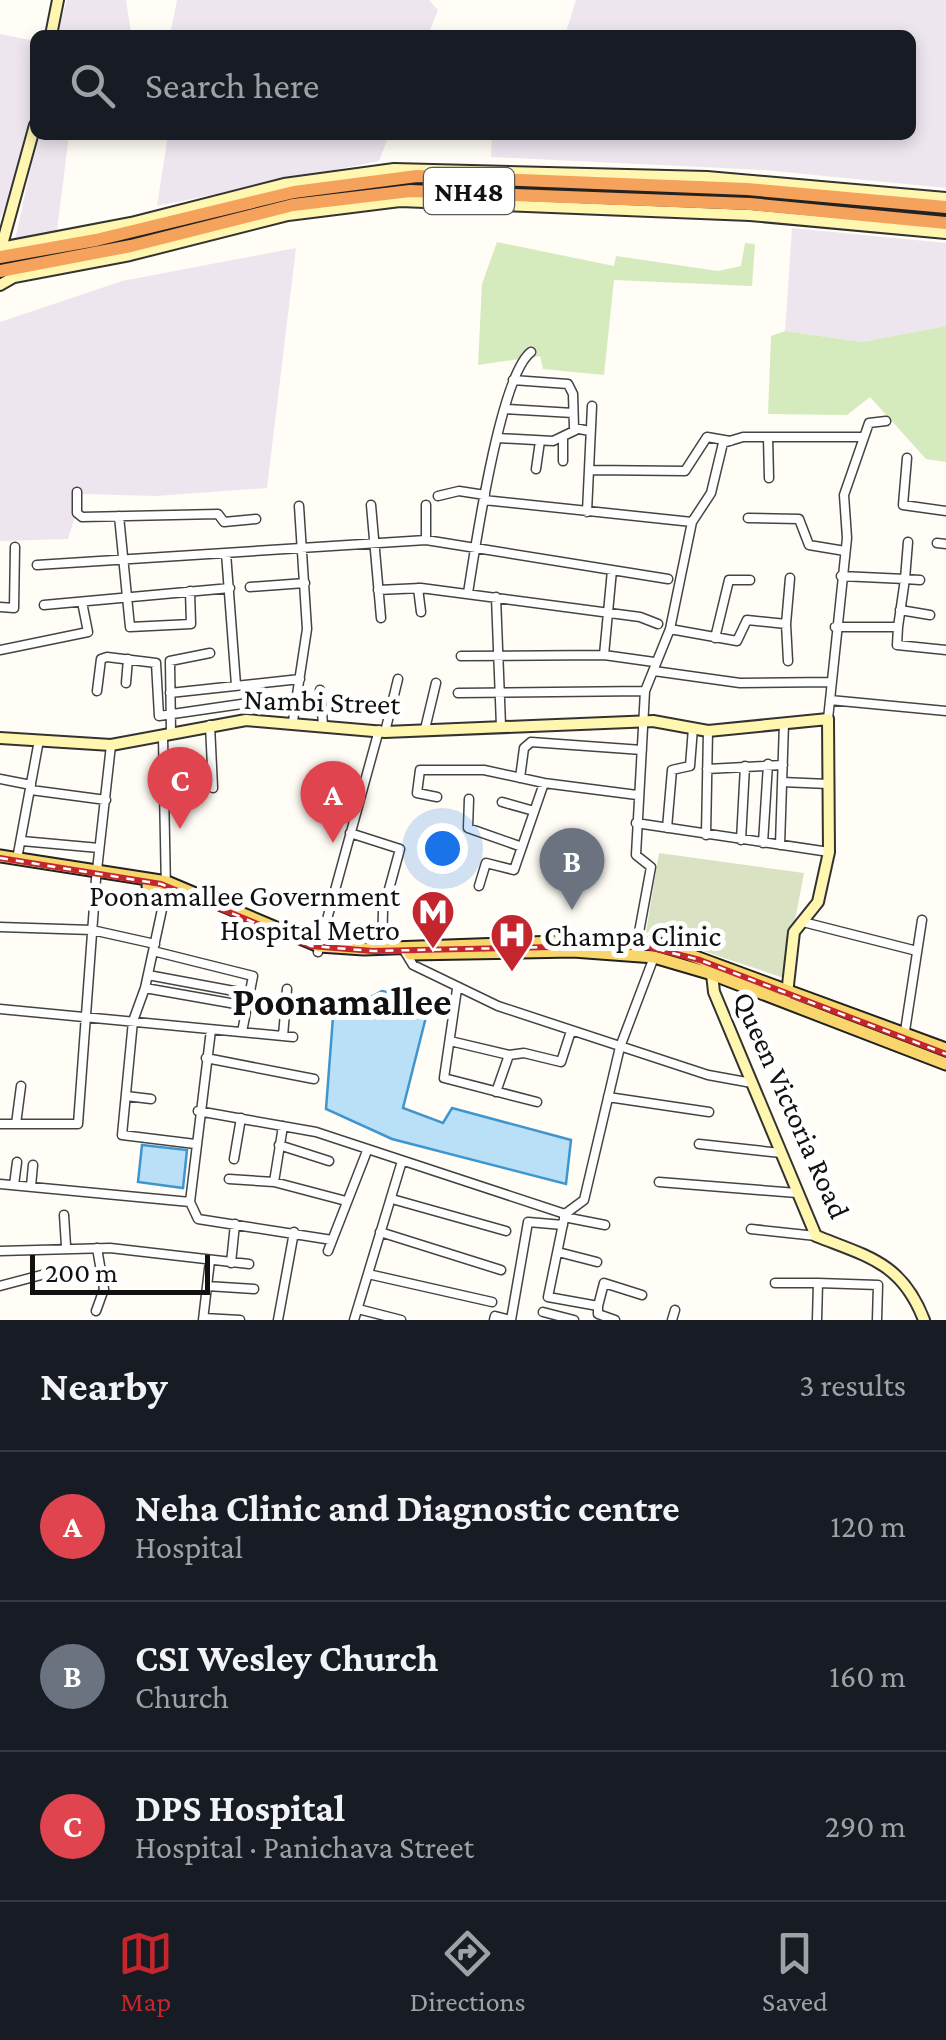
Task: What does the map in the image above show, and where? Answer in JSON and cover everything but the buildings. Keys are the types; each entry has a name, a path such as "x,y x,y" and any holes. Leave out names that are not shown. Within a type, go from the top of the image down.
{"highway":[{"name":"NH48","path":"1,247 96,240 294,192 393,178 466,176 724,188 946,208"},
{"path":"668,176 724,188"},
{"name":"NH48","path":"0,271 131,246 293,206 376,194 468,191 809,208 946,223"},
{"path":"809,208 860,224"}],"main road":[{"path":"0,856 96,876"},
{"path":"0,864 166,886 319,949 637,947 701,956 946,1049"},
{"path":"637,947 946,1064"},
{"path":"319,949 404,950"}],"street":[{"path":"53,30 58,0"},
{"path":"31,140 1,247 114,226 284,184 365,172 478,168 668,176 946,198"},
{"path":"0,285 14,277 130,256 288,216 385,202 456,200 860,224 946,233"},
{"path":"468,594 484,498 513,380 522,359 531,352"},
{"path":"513,380 568,384 576,430"},
{"path":"587,512 592,406"},
{"path":"506,409 573,413"},
{"path":"786,1004 794,932 818,902 829,852 828,719 845,551 844,496 863,436 872,420 886,421"},
{"path":"498,438 540,441 563,438 576,430 590,431"},
{"path":"591,470 685,471 707,436 730,441"},
{"path":"637,947 651,868 636,855 636,795 645,691 670,629 692,522 712,493 723,444 768,437 863,436"},
{"path":"768,437 769,478"},
{"path":"563,438 563,461"},
{"path":"536,469 540,441"},
{"path":"907,458 902,505 946,511"},
{"path":"438,496 458,491 587,512 692,522"},
{"path":"77,492 79,516 218,514 224,522 256,519"},
{"path":"426,504 426,540"},
{"path":"371,505 381,618"},
{"path":"293,721 307,630 299,506"},
{"path":"119,516 130,627 187,625 192,620 190,591"},
{"path":"748,518 801,520 802,536 809,545 845,551"},
{"path":"36,565 426,540 668,579"},
{"path":"908,542 897,645 946,650"},
{"path":"0,608 14,608 15,547"},
{"path":"226,553 236,685"},
{"path":"604,655 612,570"},
{"path":"841,576 920,580"},
{"path":"788,661 790,578"},
{"path":"715,638 729,580 750,580"},
{"path":"250,587 305,583"},
{"path":"44,604 230,588"},
{"path":"378,590 418,588 496,597 607,612 658,624"},
{"path":"418,588 420,612"},
{"path":"496,597 501,726"},
{"path":"0,650 88,632 82,602"},
{"path":"900,610 930,615"},
{"path":"670,629 739,640 747,620 786,624"},
{"path":"835,627 898,627"},
{"path":"195,1144 122,1135 132,1022 145,988 166,886 170,661 210,653"},
{"path":"461,656 604,655 740,683 831,682"},
{"path":"97,691 100,659 128,659 156,663 158,714 269,700"},
{"path":"126,682 128,659"},
{"path":"170,693 300,678"},
{"path":"319,949 398,678"},
{"path":"425,730 436,683"},
{"path":"320,690 322,724"},
{"path":"458,693 645,691"},
{"path":"830,700 946,711"},
{"name":"Nambi Street","path":"0,738 112,745 246,720 382,731 644,722 708,730 828,719"},
{"path":"780,845 784,723"},
{"path":"210,725 212,788"},
{"path":"667,828 672,770 688,768 693,728"},
{"path":"706,835 708,730"},
{"path":"17,859 39,740"},
{"path":"520,778 524,748 531,742 642,750"},
{"path":"0,1124 78,1124 98,848 112,745"},
{"path":"763,843 768,764"},
{"path":"707,769 783,765"},
{"path":"740,840 745,766"},
{"path":"437,797 417,792 420,770 484,770 544,784 636,795"},
{"path":"0,778 31,788 106,800"},
{"path":"782,782 828,784"},
{"path":"479,886 486,863 514,870 544,784"},
{"path":"469,799 468,828 522,847"},
{"path":"502,802 534,811"},
{"path":"636,823 829,852"},
{"path":"350,833 400,849 383,911 382,948"},
{"path":"22,841 98,848"},
{"path":"905,1032 922,920"},
{"path":"803,922 917,951"},
{"path":"0,927 92,930 253,976 242,1032"},
{"path":"404,950 413,965 457,989 708,1075 752,1082"},
{"path":"574,1320 542,1316 564,1219 584,1200 620,1047 654,956"},
{"path":"148,974 250,994"},
{"name":"Queen Victoria Road","path":"712,974 714,992 816,1236 882,1261 912,1289 924,1320"},
{"path":"145,988 248,1006"},
{"path":"457,989 444,1078 537,1102"},
{"path":"0,1009 288,1036 287,990"},
{"path":"211,1030 198,1111 190,1202 198,1219 332,1240"},
{"path":"450,1041 560,1062 571,1031"},
{"path":"496,1092 509,1055"},
{"path":"206,1058 314,1079"},
{"path":"16,1124 21,1086"},
{"path":"126,1096 150,1099"},
{"path":"608,1097 709,1112"},
{"path":"198,1111 316,1132 564,1219 605,1225"},
{"path":"234,1159 241,1118"},
{"path":"274,1182 282,1126"},
{"path":"699,1144 781,1153"},
{"path":"279,1145 330,1161"},
{"path":"328,1251 367,1152"},
{"path":"354,1320 402,1161"},
{"path":"14,1185 17,1162"},
{"path":"31,1186 33,1165"},
{"path":"228,1179 274,1182 346,1202"},
{"path":"660,1182 798,1193"},
{"path":"0,1184 190,1202"},
{"path":"392,1199 506,1231"},
{"path":"64,1215 66,1246"},
{"path":"494,1320 510,1320 528,1222 564,1219"},
{"path":"231,1263 235,1224"},
{"path":"750,1229 816,1236"},
{"path":"278,1320 294,1232"},
{"path":"380,1232 500,1270"},
{"path":"0,1251 66,1246 249,1264"},
{"path":"96,1311 104,1288 97,1248"},
{"path":"558,1252 597,1262"},
{"path":"210,1261 203,1319 240,1320"},
{"path":"0,1286 49,1273"},
{"path":"368,1274 492,1302"},
{"path":"615,1320 598,1314 604,1283 642,1295"},
{"path":"775,1283 878,1285 877,1320"},
{"path":"817,1320 818,1283"},
{"path":"207,1286 254,1290"},
{"path":"548,1297 598,1306"},
{"path":"358,1309 401,1320"},
{"path":"672,1320 675,1310"}],"shaded area":[{"path":"67,0 126,0 131,30 58,30"},
{"path":"177,0 429,0 438,10 430,30 171,30"},
{"path":"576,0 946,0 946,188 764,170 491,157 492,140 916,140 916,30 567,30"},
{"path":"0,34 30,40 30,116 25,151 0,220"},
{"path":"37,140 68,140 57,231 15,240"},
{"path":"167,140 387,140 379,161 157,206"},
{"path":"792,228 946,243 946,326 862,342 785,331"},
{"path":"296,248 267,488 156,496 82,494 68,539 0,541 0,322 122,281"}],"green space":[{"path":"497,242 614,266 616,256 718,271 741,266 745,243 755,244 752,286 614,280 604,375 543,369 540,356 478,365 482,284"},
{"path":"946,326 946,462 926,459 870,397 847,415 768,414 771,336 785,331 862,342"},
{"path":"659,853 804,873 784,978 646,932"}],"water":[{"path":"382,991 430,1001 403,1108 443,1123 452,1108 571,1140 566,1184 392,1139 326,1109 333,1017"},
{"path":"142,1145 187,1150 183,1188 138,1182"}],"railway":[{"path":"0,858 161,884 311,946 373,951 641,945 700,960 946,1054"}],"place":[{"name":"DPS Hospital","path":"180,829"},
{"name":"Neha Clinic and Diagnostic centre","path":"333,843"},
{"name":"CSI Wesley Church","path":"572,910"},
{"name":"Poonamallee Government Hospital Metro","path":"433,950"},
{"name":"Champa Clinic","path":"512,973"}],"district":[{"name":"Poonamallee","path":"342,1001"}]}
